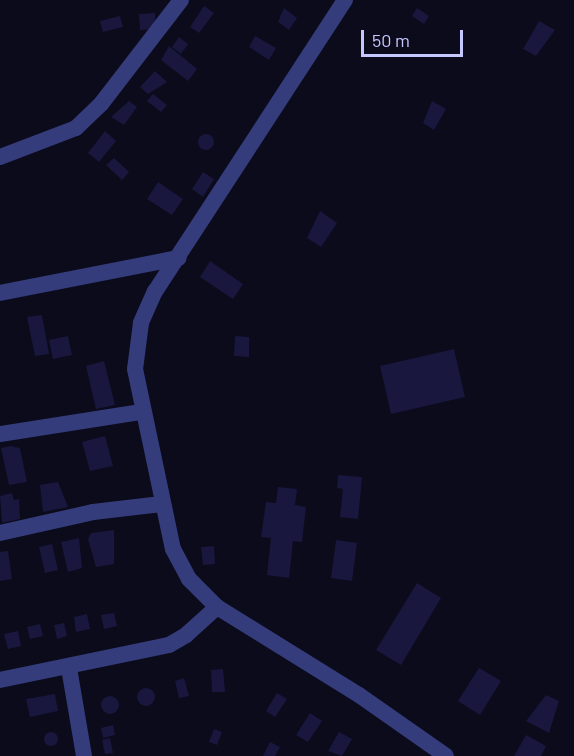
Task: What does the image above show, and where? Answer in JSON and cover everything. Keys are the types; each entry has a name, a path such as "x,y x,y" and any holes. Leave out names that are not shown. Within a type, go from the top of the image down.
{"street":[{"path":"0,157 76,128 101,104 181,0"},
{"path":"345,0 179,258 155,291 141,323 135,369 141,412 173,549 189,579 217,607 359,695 446,756"},
{"path":"0,293 179,258"},
{"path":"0,434 141,412"},
{"path":"0,532 162,504"},
{"path":"0,680 69,668 169,645 186,635 217,607"},
{"path":"69,668 84,756"}],"building":[{"path":"204,6 214,13 199,33 190,27"},
{"path":"284,8 297,18 289,30 278,22"},
{"path":"417,8 429,16 424,24 412,16"},
{"path":"155,13 156,29 140,30 139,14"},
{"path":"120,16 123,27 103,32 100,21"},
{"path":"539,21 555,30 536,56 523,49"},
{"path":"255,36 276,48 269,60 249,47"},
{"path":"179,37 188,44 181,54 172,47"},
{"path":"169,46 197,69 188,81 161,60"},
{"path":"155,71 167,82 148,94 140,87"},
{"path":"153,94 167,105 161,112 147,101"},
{"path":"129,101 137,107 124,125 111,117"},
{"path":"432,101 446,109 434,130 423,123"},
{"path":"105,131 116,141 99,162 88,153"},
{"path":"203,134 209,134 214,142 212,148 203,150 198,145 198,139"},
{"path":"114,158 129,172 122,180 106,165"},
{"path":"203,172 214,179 203,197 192,189"},
{"path":"158,182 183,199 172,215 147,199"},
{"path":"320,211 337,223 321,247 307,238"},
{"path":"210,261 243,284 233,299 200,277"},
{"path":"42,315 49,354 35,356 27,317"},
{"path":"68,336 72,355 53,359 49,340"},
{"path":"235,336 249,337 249,357 234,356"},
{"path":"454,349 465,397 391,414 380,366"},
{"path":"104,361 115,405 96,409 86,366"},
{"path":"105,436 113,466 90,471 82,442"},
{"path":"11,446 20,448 27,482 9,485 1,448"},
{"path":"338,475 362,477 358,519 340,517 343,489 337,488"},
{"path":"58,482 68,507 43,512 40,485"},
{"path":"278,487 297,489 295,505 306,507 302,542 293,541 289,578 267,575 271,538 261,537 266,502 276,503"},
{"path":"12,493 14,500 19,499 20,519 2,523 0,496"},
{"path":"114,530 114,564 96,567 88,539 91,533"},
{"path":"79,538 82,568 68,572 61,542"},
{"path":"336,540 357,543 352,581 331,578"},
{"path":"52,544 58,570 45,573 39,547"},
{"path":"214,546 215,564 203,565 201,547"},
{"path":"8,551 12,579 0,581 0,552"},
{"path":"417,583 441,598 401,665 376,650"},
{"path":"114,613 117,626 104,629 101,615"},
{"path":"87,614 90,629 76,632 74,617"},
{"path":"64,623 67,636 57,639 54,625"},
{"path":"40,624 43,636 30,639 27,627"},
{"path":"18,631 21,646 8,649 4,634"},
{"path":"479,668 501,681 480,715 458,701"},
{"path":"223,669 225,692 212,692 211,670"},
{"path":"184,678 189,696 179,698 175,681"},
{"path":"146,688 152,691 155,697 152,703 146,706 140,703 137,697 140,691"},
{"path":"277,693 287,699 275,717 266,711"},
{"path":"55,694 58,711 30,717 26,699"},
{"path":"546,695 559,701 549,733 526,721"},
{"path":"110,696 118,701 119,705 114,713 110,714 102,709 101,705 106,697"},
{"path":"310,713 322,721 308,742 296,735"},
{"path":"113,725 115,735 103,738 101,728"},
{"path":"214,729 222,732 217,745 209,742"},
{"path":"48,732 54,732 58,739 54,746 48,746 44,742 44,736"},
{"path":"339,732 352,739 342,756 328,751"},
{"path":"526,735 546,746 541,756 514,756"},
{"path":"110,738 113,753 105,754 102,740"},
{"path":"270,742 280,747 275,756 263,756"}]}
